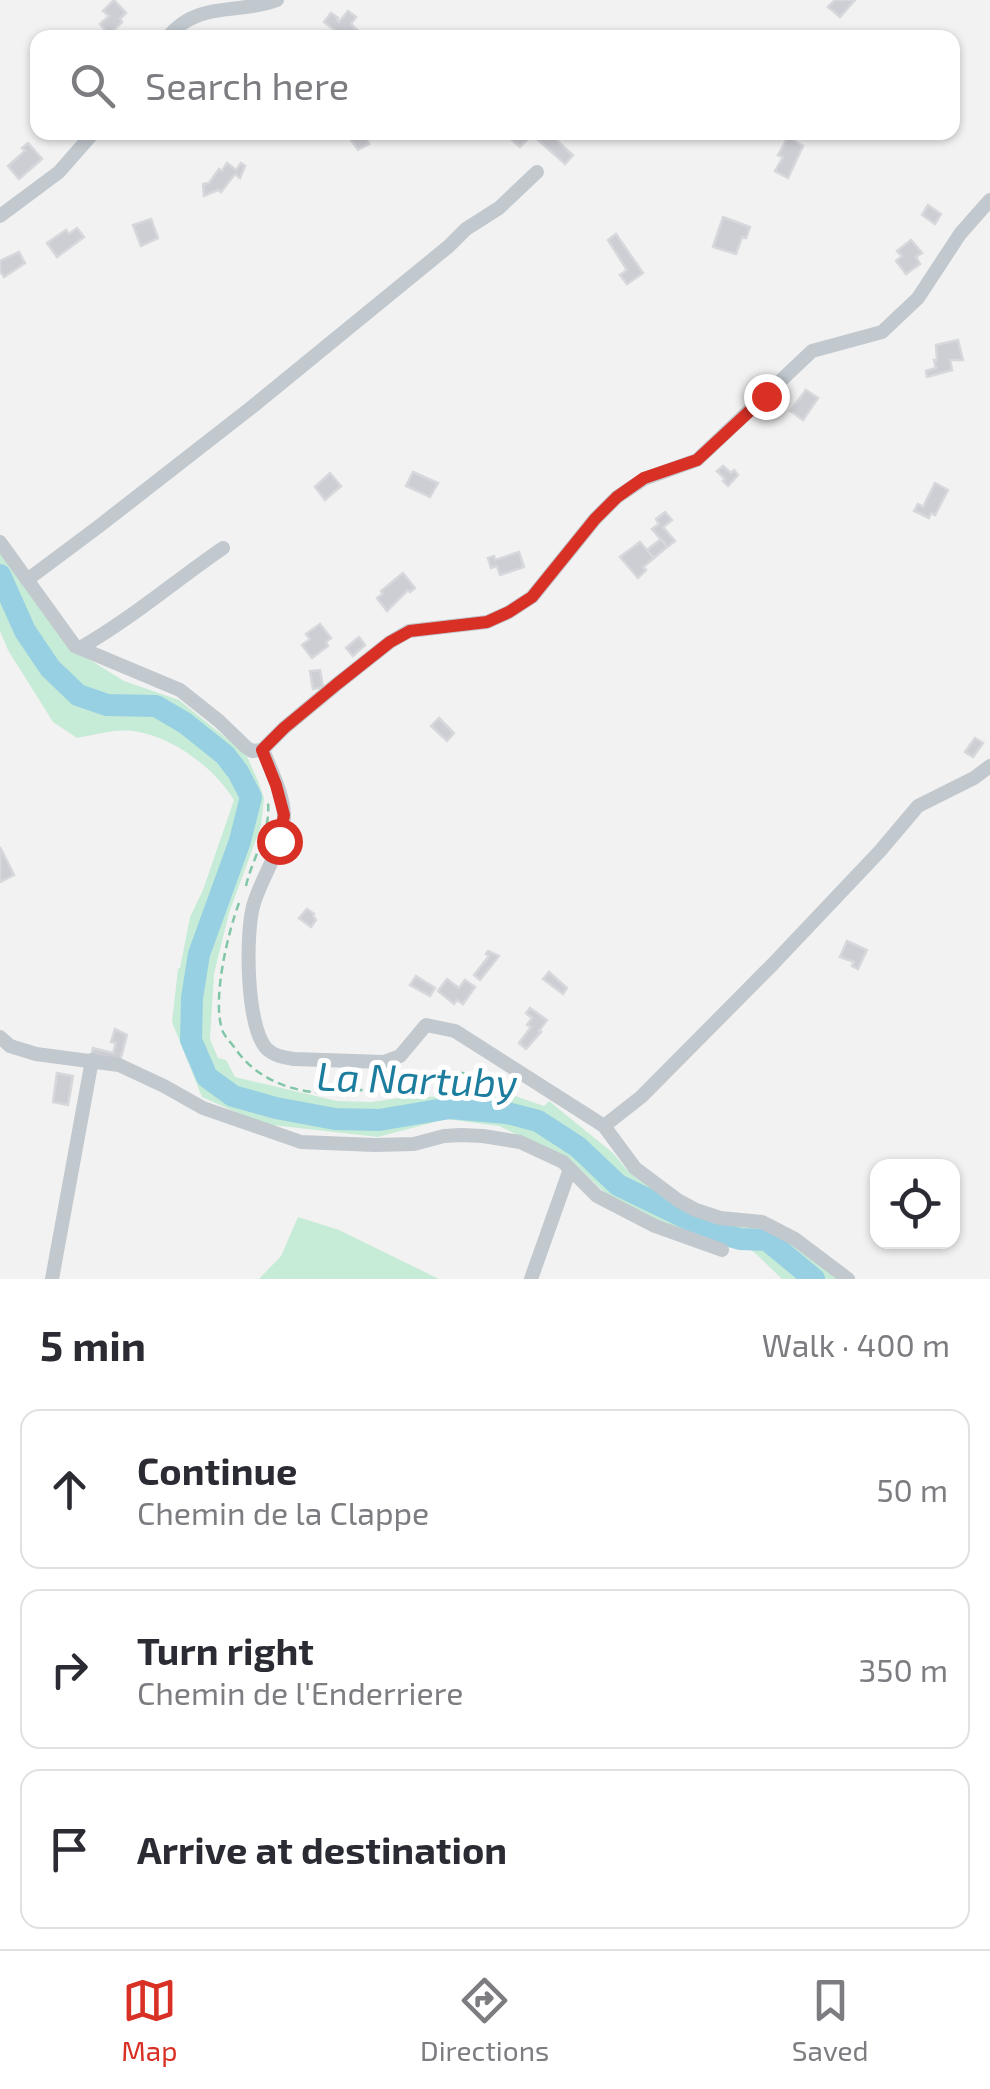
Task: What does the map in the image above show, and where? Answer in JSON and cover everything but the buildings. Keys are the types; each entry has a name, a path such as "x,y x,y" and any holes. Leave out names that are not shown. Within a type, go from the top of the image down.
{"street":[{"path":"191,18 194,0"},
{"path":"172,30 202,13 277,0"},
{"path":"0,216 60,172 87,140"},
{"path":"26,580 252,406 466,229 499,208 537,172"},
{"path":"0,542 75,646 180,690 246,747 262,750 390,642 410,631 487,622 532,597 617,497 644,478 697,460 812,351 882,332 901,316 918,298 960,234 990,200"},
{"path":"80,648 223,548"},
{"path":"262,750 284,815 279,841 254,903 248,934 254,1022 266,1048 284,1058 384,1062 400,1056 426,1025 454,1031 604,1126 635,1168 679,1201 720,1218 762,1222 795,1239 848,1279"},
{"path":"604,1126 640,1097 772,965 918,806 990,766"},
{"path":"0,1037 10,1046 36,1054 119,1065 203,1108 301,1142 374,1146 414,1144 444,1136 483,1136 520,1142 563,1162 589,1190 610,1203 655,1226 722,1250"},
{"path":"52,1279 92,1060"},
{"path":"531,1279 570,1169"}],"path":[{"path":"245,889 269,817 266,794"},
{"path":"239,903 227,940 220,1008 223,1032 252,1069 282,1086 323,1092 366,1090 446,1073 462,1072 512,1082 528,1078"}],"green space":[{"name":"La Nartuby","path":"0,552 71,648 124,681 179,700 246,754 264,798 261,826 229,913 214,974 210,1039 218,1058 226,1060 235,1077 337,1101 515,1096 544,1106 549,1101 613,1153 627,1170 713,1213 720,1222 748,1228 758,1223 851,1279 782,1279 740,1242 725,1247 658,1223 615,1202 569,1159 499,1126 446,1119 378,1137 263,1124 202,1097 172,1022 178,969 190,917 234,800 203,765 161,739 125,731 77,738 53,722 0,631"},
{"path":"298,1217 339,1230 439,1279 259,1279 281,1256"}],"waterway":[{"name":"La Nartuby","path":"0,575 25,631 50,668 78,695 107,705 156,706 185,723 225,755 251,797 240,841 199,954 192,998 191,1040 207,1077 233,1096 335,1119 379,1120 450,1108 507,1113 538,1121 578,1147 618,1185 715,1232 740,1239 767,1240 814,1279"}],"route":[{"path":"279,841 284,815 262,750 284,728 390,642 410,631 487,622 532,597 617,497 644,478 697,460 766,396"}]}
